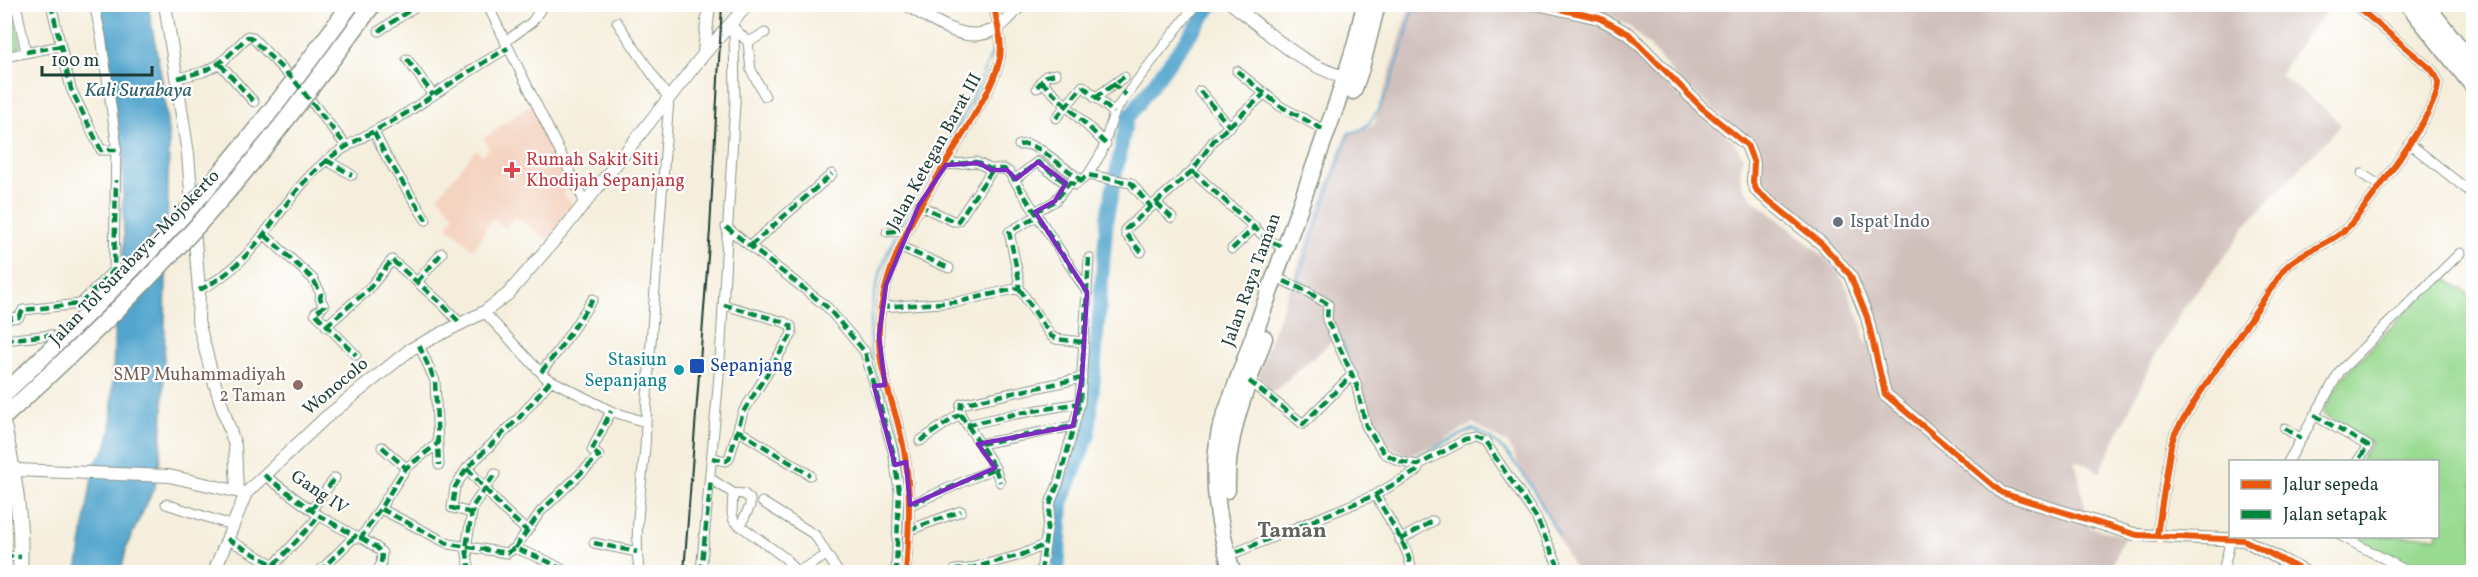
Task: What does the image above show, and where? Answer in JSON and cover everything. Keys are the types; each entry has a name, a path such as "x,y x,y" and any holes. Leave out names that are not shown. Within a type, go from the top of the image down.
{"highway":[{"name":"Jalan Tol Surabaya–Mojokerto","path":"4,394 97,306 188,210 273,110 351,4"},
{"name":"Jalan Tol Surabaya–Mojokerto","path":"4,417 104,324 199,225 287,118 373,4"},
{"name":"Jalan Raya Taman","path":"1353,73 1365,4"},
{"name":"Jalan Raya Taman","path":"1232,573 1217,516 1215,489 1216,450 1225,411 1377,4"},
{"path":"2408,4 2474,87"},
{"path":"2425,4 2474,66"},
{"name":"Jalan Raya Taman","path":"1244,573 1228,510 1226,472 1233,427 1284,281 1333,126"}],"main road":[{"path":"4,426 21,557 20,573"}],"street":[{"path":"16,4 26,52"},
{"path":"51,4 71,89 101,150 117,150"},
{"path":"4,319 19,317 23,310 80,304 114,270 117,150 103,49 94,4"},
{"path":"379,31 419,4"},
{"path":"487,4 585,202"},
{"path":"199,290 214,283 250,252 310,175 327,160 433,95 507,45 532,22 544,4"},
{"path":"702,55 709,4"},
{"name":"Wonocolo","path":"241,492 264,475 324,419 411,349 484,312 508,294 669,99 702,55 732,26 747,4"},
{"name":"Jalan Ketegan Barat III","path":"906,573 910,505 904,490 900,464 901,435 879,385 872,357 886,285 901,247 899,230 946,165 997,69 1001,45 992,31 994,4"},
{"path":"914,6 963,34 977,36 992,31 1021,4"},
{"path":"1083,342 1051,336 1019,288 1009,232 1055,201 1071,182 1075,185 1084,177 1106,144 1114,113 1196,4"},
{"path":"1536,4 1599,18 1629,34 1702,108 1747,145 1754,163 1753,183 1757,191 1822,244 1850,275 1867,317 1885,394 2002,493 2124,532 2229,538"},
{"path":"2157,535 2170,445 2198,396 2285,268 2297,258 2348,227 2428,116 2438,85 2437,77 2431,69 2354,4"},
{"path":"2468,4 2474,9"},
{"path":"166,5 188,154 199,290 198,321 212,375 235,446 241,492 214,573"},
{"path":"1232,5 1311,64 1323,70 1353,73"},
{"path":"617,22 669,99 645,422 637,552 639,573"},
{"path":"732,26 748,42 751,70 765,96"},
{"path":"701,573 711,479 724,305 726,227 735,102 732,26"},
{"path":"748,42 765,33"},
{"path":"178,78 203,72 220,64 247,37 252,38 294,80 347,147"},
{"path":"4,57 62,46"},
{"path":"407,58 433,95"},
{"path":"220,64 254,102"},
{"path":"1237,71 1264,94 1333,126"},
{"path":"1056,74 1046,76 1039,84 1065,106 1092,138 1106,144"},
{"path":"1095,98 1124,77"},
{"path":"1056,118 1083,82 1095,98 1114,113"},
{"path":"1112,84 1126,95"},
{"path":"1200,91 1230,127"},
{"path":"1141,252 1125,231 1192,171 1214,140 1264,94"},
{"path":"374,132 386,156 426,220"},
{"path":"1019,145 1028,144 1041,150 1084,177 1115,178 1134,185 1154,205 1172,218"},
{"path":"2410,144 2474,195"},
{"path":"327,160 352,175"},
{"path":"946,165 976,162 1014,180 1087,292"},
{"path":"1014,180 1038,162 1068,185"},
{"path":"919,205 953,221 958,221 995,171"},
{"path":"1192,171 1267,239 1284,248"},
{"path":"750,246 832,174"},
{"path":"2362,174 2379,185"},
{"path":"726,227 827,307 872,357 879,385"},
{"path":"1232,249 1255,227"},
{"path":"265,235 313,279 324,306 315,313 356,355"},
{"path":"901,247 949,268"},
{"path":"417,282 442,253"},
{"path":"2289,460 2340,371 2460,253"},
{"path":"1041,573 1051,501 1059,482 1080,402 1089,258"},
{"path":"326,326 368,290 392,260 460,323"},
{"path":"1284,281 1328,304 1327,320 1353,374 1366,426 1380,449 1388,457 1418,465 1465,440 1476,438 1485,442 1536,517 1561,573"},
{"path":"881,306 957,302 1019,288"},
{"path":"541,372 593,299"},
{"path":"712,458 726,461 729,459 743,412 792,334 792,330 784,322 724,305"},
{"path":"484,312 551,380 610,411 645,422"},
{"path":"4,340 50,336"},
{"path":"419,345 435,381 438,399 439,465"},
{"path":"1249,381 1303,424 1353,374"},
{"path":"920,441 960,409 1082,378"},
{"path":"472,513 452,508 454,487 467,468 519,418 551,380"},
{"path":"967,425 1080,402"},
{"path":"960,409 967,425 995,468 1000,482"},
{"path":"381,509 447,543 466,548 507,553 515,548 542,511 599,456 592,450 610,411"},
{"path":"2314,415 2368,446 2358,460"},
{"path":"980,444 1073,426"},
{"path":"2285,428 2301,439"},
{"path":"738,431 810,475"},
{"path":"319,573 353,538 359,538 381,509 406,468 437,444"},
{"path":"382,447 406,468"},
{"path":"1237,552 1375,495 1417,471 1418,465"},
{"path":"467,468 527,531"},
{"path":"910,505 995,468"},
{"path":"9,471 169,476 241,492"},
{"path":"470,573 466,548 472,513 476,501 495,474"},
{"name":"Gang IV","path":"264,475 315,512 376,547 382,553 377,573"},
{"path":"274,565 309,528 315,512 335,478"},
{"path":"711,479 733,494 744,494 750,499 750,506 740,526"},
{"path":"896,573 904,490"},
{"path":"733,494 732,518 785,558 797,573 827,555"},
{"path":"1375,495 1400,540 1411,565 1411,573"},
{"path":"762,502 815,535 838,573"},
{"path":"166,504 231,525"},
{"path":"909,530 961,511"},
{"path":"1400,540 1433,521"},
{"path":"2223,573 2231,538 2245,538 2305,573"},
{"path":"2343,538 2409,573"},
{"path":"227,539 274,565 282,573"},
{"path":"594,543 637,552"},
{"path":"955,570 968,571 1044,545"},
{"path":"515,548 548,561 567,573"},
{"path":"4,556 21,557"}],"highlighted area":[{"path":"1038,162 1066,183 1055,201 1035,212 1087,292 1082,378 1073,426 978,444 995,468 910,505 906,462 895,465 874,386 885,385 879,336 886,285 919,205 946,165 979,163 991,170 1007,170 1016,179"}],"shaded area":[{"path":"1410,5 1522,5 1593,21 1623,39 1643,56 1664,82 1690,107 1716,125 1732,140 1743,156 1740,173 1742,186 1753,199 1836,268 1861,322 1865,344 1878,337 1866,289 1846,260 1818,232 1758,187 1757,156 1718,113 1676,77 1650,46 1629,26 1595,7 1570,5 2332,5 2304,38 2280,75 2330,113 2341,125 2245,226 2233,246 2186,304 2150,366 2100,472 2075,459 2089,527 2124,536 2110,572 1576,572 1508,444 1473,423 1437,445 1406,455 1374,437 1336,338 1272,393 1258,374 1346,134 1374,125"},
{"name":"Rumah Sakit Siti Khodijah Sepanjang","path":"532,103 572,183 563,194 575,207 547,240 515,216 505,228 492,218 474,250 447,226 454,215 438,196 476,149 482,156 489,147 484,138"}],"green space":[{"path":"4,5 12,5 21,47 5,50"},
{"path":"2440,276 2473,296 2473,572 2406,572 2351,538 2439,538 2439,460 2360,460 2372,443 2323,413 2341,380"}],"water":[{"name":"Kali Surabaya","path":"99,5 148,5 163,86 169,142 163,413 160,460 155,486 127,545 121,572 77,572 94,465 106,448 111,430 116,290 121,272 124,242 122,149"}],"waterway":[{"path":"988,4 991,25"},
{"path":"1058,572 1062,503 1089,434 1107,217 1127,119 1213,4"},
{"path":"1308,288 1298,278 1349,133 1367,125 1376,113 1402,49 1414,4"},
{"path":"899,227 968,107 996,44 993,36"},
{"path":"872,360 871,312 878,280 895,235"},
{"path":"1333,323 1347,353"},
{"path":"1363,394 1382,442"},
{"path":"1401,457 1412,459 1473,429 1488,437 1513,460 1524,474 1559,535"}],"railway":[{"path":"684,572 710,230 722,4"}],"marked path":[{"path":"51,4 71,89 101,150 117,150"},
{"path":"379,31 419,4"},
{"path":"916,10 921,4"},
{"path":"178,78 217,65 247,37 250,37 294,80 347,147"},
{"path":"26,52 61,46"},
{"path":"199,290 220,278 254,247 294,194 326,161 345,147 408,112 508,48"},
{"path":"407,59 433,95"},
{"path":"220,64 254,102"},
{"path":"1237,71 1280,106 1326,131"},
{"path":"1037,87 1046,76 1056,74"},
{"path":"1095,98 1124,77"},
{"path":"1041,81 1106,144"},
{"path":"1112,83 1126,95"},
{"path":"1083,86 1114,113"},
{"path":"1056,118 1083,86"},
{"path":"1200,91 1230,127"},
{"path":"1141,252 1126,234 1126,229 1192,171 1214,140 1264,94"},
{"path":"374,132 386,156 426,220"},
{"path":"1019,145 1028,144 1041,150 1081,180"},
{"path":"326,160 352,175"},
{"path":"946,165 976,162 990,169 1004,169 1009,172 1087,292"},
{"path":"1014,180 1038,162 1068,185 1071,182 1075,185 1088,175 1131,183 1151,207"},
{"path":"919,205 953,221 958,221 993,169"},
{"path":"1192,171 1267,239 1284,248"},
{"path":"750,246 832,174"},
{"path":"4,319 19,317 23,310 80,304 114,270 116,180"},
{"path":"1035,212 1055,201 1068,185"},
{"path":"1156,203 1172,218"},
{"path":"881,307 957,302 1019,288 1009,232 1037,216"},
{"path":"726,227 827,307 865,352 893,451 899,491 896,572"},
{"path":"1232,249 1255,227"},
{"path":"887,232 909,229"},
{"path":"265,235 313,279 324,306 315,313 356,355"},
{"path":"901,247 949,268"},
{"path":"417,282 442,253"},
{"path":"1041,572 1051,501 1059,482 1080,403 1089,258"},
{"path":"326,326 368,290 392,260 460,323"},
{"path":"1284,281 1328,304 1327,320 1356,383 1366,426 1384,453 1401,462 1418,465 1465,440 1476,438 1485,442 1536,517 1561,572"},
{"path":"1019,288 1051,336 1056,339 1083,342"},
{"path":"541,372 593,299"},
{"path":"712,458 726,461 729,459 743,412 792,334 791,326 784,322 724,305"},
{"path":"4,340 50,335"},
{"path":"419,345 435,381 439,465"},
{"path":"1249,381 1303,424 1353,374"},
{"path":"980,444 960,414 961,404 1082,378"},
{"path":"472,513 452,508 455,487 467,468 519,418 551,380"},
{"path":"967,425 1080,403"},
{"path":"515,548 541,511 599,456 592,450 611,411"},
{"path":"920,441 960,414"},
{"path":"2314,415 2368,446 2358,460"},
{"path":"910,505 995,468 980,444 1073,426"},
{"path":"2285,428 2301,439"},
{"path":"739,431 810,475"},
{"path":"319,572 353,538 361,538 406,468 437,444"},
{"path":"382,447 406,468"},
{"path":"1237,552 1375,495 1417,471 1418,465"},
{"path":"467,468 503,509 527,531"},
{"path":"995,468 1000,482"},
{"path":"470,572 466,548 473,506 495,474"},
{"path":"264,475 318,515 357,537"},
{"path":"312,509 335,478"},
{"path":"701,572 711,479"},
{"path":"1375,495 1408,554 1411,572"},
{"path":"381,509 449,544 507,553 515,548 567,572"},
{"path":"909,530 961,511"},
{"path":"274,565 318,515"},
{"path":"1400,540 1433,521"},
{"path":"361,538 382,553 381,564 377,572"},
{"path":"227,539 274,565 282,572"},
{"path":"594,543 637,552"},
{"path":"968,569 1021,555 1044,545"},
{"path":"4,556 21,557"},
{"path":"955,570 968,569 968,572"}],"cycle path":[{"path":"906,572 909,525 908,477 899,427 881,363 879,346 881,308 887,283 905,235 995,75 1001,51 994,4"},
{"path":"1537,4 1599,18 1629,34 1702,108 1747,145 1754,163 1753,183 1757,191 1822,244 1850,275 1867,317 1885,394 2002,493 2137,535 2244,540 2305,572"},
{"path":"2157,535 2171,445 2175,433 2198,396 2285,268 2299,257 2340,234 2357,217 2400,159 2435,98 2438,83 2431,69 2354,4"}],"place":[{"name":"Rumah Sakit Siti Khodijah Sepanjang","path":"512,170"},
{"name":"Ispat Indo","path":"1838,222"},
{"name":"Sepanjang","path":"697,366"},
{"name":"Stasiun Sepanjang","path":"679,370"},
{"name":"SMP Muhammadiyah 2 Taman","path":"298,385"}],"district":[{"name":"Taman","path":"1292,531"}]}
